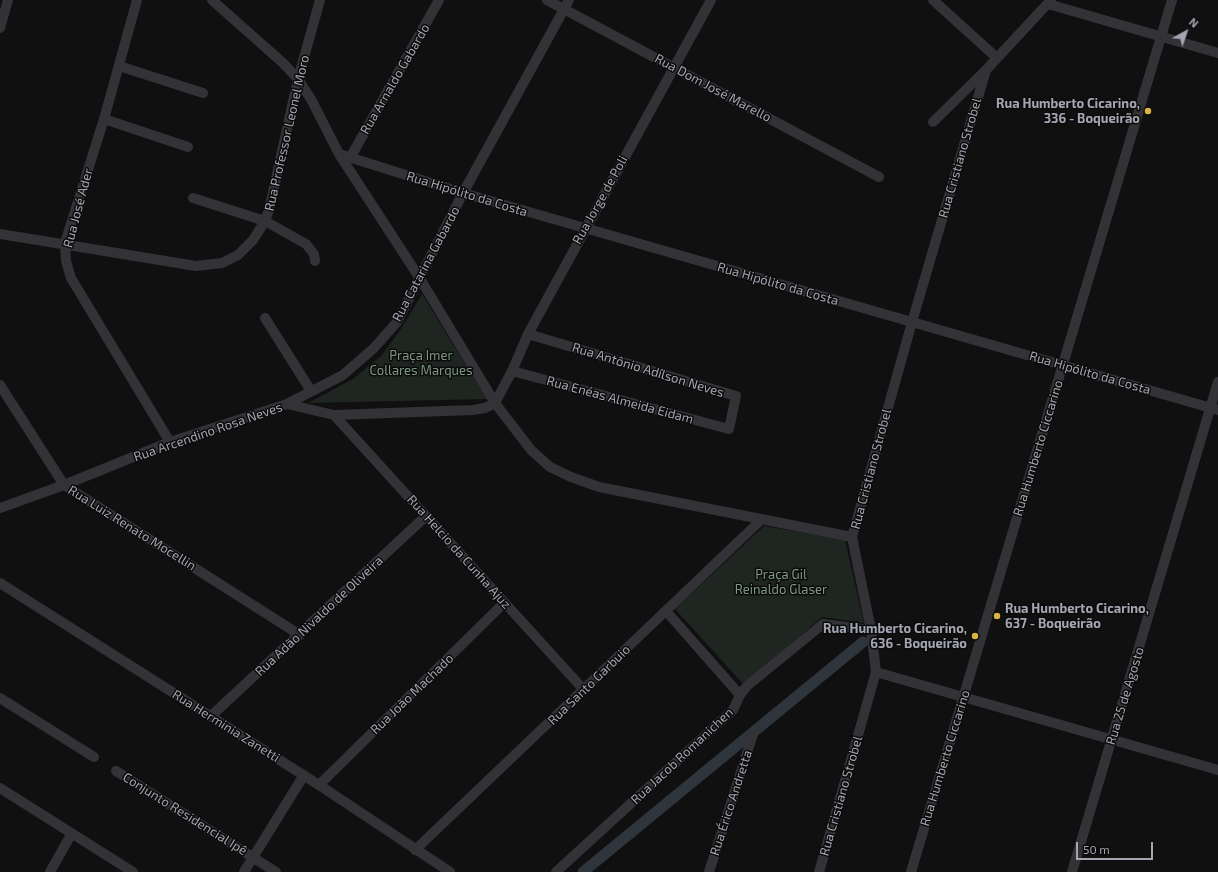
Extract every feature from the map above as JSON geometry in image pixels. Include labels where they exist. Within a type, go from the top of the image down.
[{"type":"street","points":[[0,28],[8,0]]},
{"type":"street","name":"Rua José Ader","points":[[137,0],[104,119],[65,243],[66,261],[71,278],[170,442]]},
{"type":"street","points":[[212,0],[283,63],[298,79],[312,101],[340,154],[419,277],[495,403],[532,450],[550,467],[598,487],[852,537]]},
{"type":"street","name":"Rua Professor Leonel Moro","points":[[0,234],[65,243],[196,266],[222,263],[238,255],[253,240],[265,221],[269,210],[298,79],[320,0]]},
{"type":"street","name":"Rua Arnaldo Gabardo","points":[[350,158],[439,0]]},
{"type":"street","name":"Rua Dom José Marello","points":[[547,0],[879,177]]},
{"type":"street","name":"Rua Catarina Gabardo","points":[[287,404],[343,375],[374,348],[397,322],[463,193],[569,0]]},
{"type":"street","name":"Rua Jorge de Poli","points":[[495,403],[512,371],[528,334],[584,228],[711,0]]},
{"type":"street","points":[[933,0],[997,58]]},
{"type":"street","name":"Rua Humberto Ciccarino","points":[[911,872],[1172,0]]},
{"type":"street","points":[[932,122],[986,70],[1049,2],[1218,53]]},
{"type":"street","points":[[119,66],[203,93]]},
{"type":"street","name":"Rua Cristiano Strobel","points":[[819,872],[876,672],[871,630],[852,537],[912,322],[986,70]]},
{"type":"street","points":[[104,119],[188,147]]},
{"type":"street","name":"Rua Hipólito da Costa","points":[[340,154],[463,193],[1214,409]]},
{"type":"street","points":[[193,198],[265,221],[306,244],[314,254],[315,261]]},
{"type":"street","points":[[265,318],[311,391]]},
{"type":"street","name":"Rua Antônio Adílson Neves","points":[[528,334],[736,396],[729,429]]},
{"type":"street","name":"Rua Enéas Almeida Eidam","points":[[512,371],[729,429]]},
{"type":"street","name":"Rua 25 de Agosto","points":[[1072,872],[1214,409],[1218,382]]},
{"type":"street","name":"Rua Luiz Renato Mocellin","points":[[0,385],[64,484],[300,635]]},
{"type":"street","name":"Rua Arcendino Rosa Neves","points":[[0,508],[170,442],[287,404],[334,415],[473,410],[485,408],[495,403]]},
{"type":"street","name":"Rua Helcio da Cunha Ajuz","points":[[334,415],[584,690]]},
{"type":"street","name":"Rua Adão Nivaldo de Oliveira","points":[[211,716],[300,635],[426,516]]},
{"type":"street","name":"Rua Santo Garbuio","points":[[415,850],[762,519]]},
{"type":"street","name":"Rua Herminia Zanetti","points":[[1,587],[304,775],[450,872]]},
{"type":"street","name":"Rua João Machado","points":[[319,785],[504,602]]},
{"type":"street","points":[[666,611],[740,695]]},
{"type":"street","name":"Rua Jacob Romanichen","points":[[556,872],[733,710],[740,695],[747,686],[823,624],[871,630]]},
{"type":"street","points":[[876,672],[1218,770]]},
{"type":"street","points":[[0,698],[94,757]]},
{"type":"street","name":"Rua Érico Andretta","points":[[709,872],[753,734]]},
{"type":"street","name":"Conjunto Residencial Ipê","points":[[116,771],[253,856],[276,872]]},
{"type":"street","points":[[244,872],[304,775]]},
{"type":"street","points":[[0,788],[133,872]]},
{"type":"street","points":[[50,872],[72,833]]},
{"type":"green space","name":"Praça Imer Collares Marques","points":[[422,294],[487,399],[308,403],[353,379],[381,356],[399,332]]},
{"type":"green space","name":"Praça Gil Reinaldo Glaser","points":[[764,526],[845,540],[864,623],[822,617],[744,685],[675,609]]},
{"type":"waterway","points":[[583,872],[863,642]]},
{"type":"place","name":"Rua Humberto Cicarino, 336 - Boqueirão","points":[[1148,111]]},
{"type":"place","name":"Rua Humberto Cicarino, 637 - Boqueirão","points":[[997,616]]},
{"type":"place","name":"Rua Humberto Cicarino, 636 - Boqueirão","points":[[975,636]]}]
